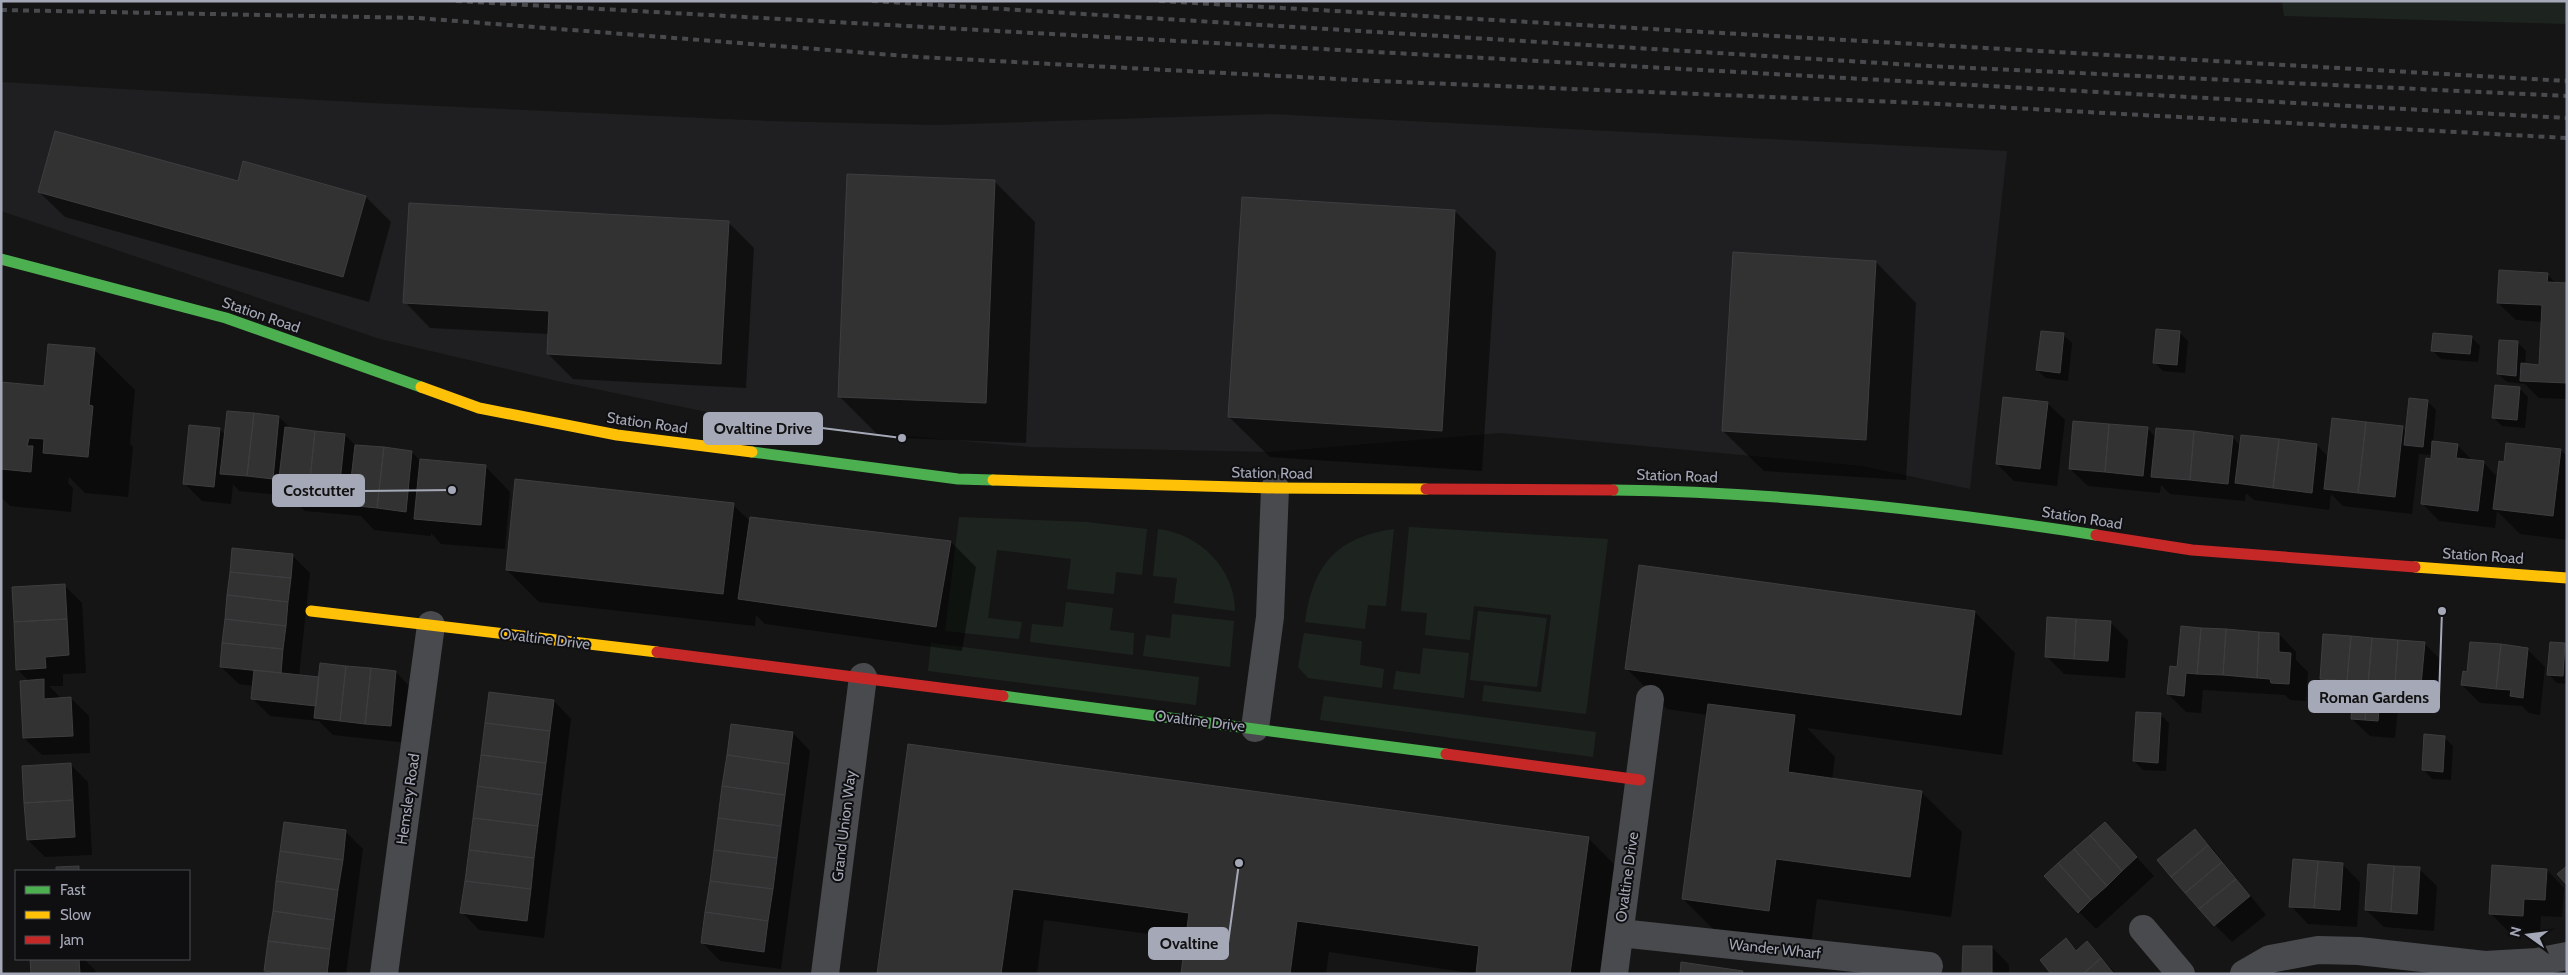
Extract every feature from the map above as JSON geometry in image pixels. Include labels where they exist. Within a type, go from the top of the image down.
[{"type":"street","name":"Station Road","points":[[1,259],[226,318],[479,408],[617,436],[958,479],[1275,488],[1710,491],[1832,500],[1944,513],[2192,550],[2567,578]]},
{"type":"street","name":"Ovaltine Drive","points":[[1256,728],[1270,617],[1275,488]]},
{"type":"street","name":"Ovaltine Drive","points":[[312,611],[864,678],[1256,728],[1640,780]]},
{"type":"street","name":"Hemsley Road","points":[[384,974],[431,624]]},
{"type":"street","name":"Grand Union Way","points":[[825,974],[864,678]]},
{"type":"street","name":"Ovaltine Drive","points":[[1614,974],[1650,699]]},
{"type":"street","points":[[2143,929],[2181,974]]},
{"type":"street","name":"Wander Wharf","points":[[1620,933],[1930,966]]},
{"type":"street","points":[[2244,974],[2270,959],[2318,950],[2359,950],[2485,970],[2567,956]]},
{"type":"shaded area","points":[[2282,1],[2567,1],[2567,24],[2284,16]]},
{"type":"shaded area","points":[[1,82],[372,103],[767,121],[936,125],[1271,114],[2007,151],[1970,489],[1862,466],[1501,433],[1271,452],[1030,447],[755,422],[557,381],[380,339],[1,211]]},
{"type":"shaded area","points":[[959,517],[1087,522],[1147,529],[1142,575],[1116,572],[1114,594],[1067,589],[1071,559],[997,550],[988,618],[1022,622],[1019,639],[945,631]]},
{"type":"shaded area","points":[[1409,527],[1608,539],[1586,714],[1482,701],[1484,685],[1541,692],[1551,615],[1474,606],[1470,640],[1425,635],[1427,613],[1401,611]]},
{"type":"shaded area","points":[[1158,529],[1188,538],[1212,556],[1222,568],[1229,581],[1235,611],[1174,603],[1177,578],[1153,576]]},
{"type":"shaded area","points":[[1394,529],[1386,606],[1368,605],[1365,629],[1305,622],[1314,585],[1321,570],[1331,557],[1342,547],[1357,539]]},
{"type":"shaded area","points":[[1066,602],[1113,608],[1110,630],[1134,633],[1133,655],[1030,642],[1032,624],[1063,627]]},
{"type":"shaded area","points":[[1478,611],[1547,618],[1537,687],[1470,680]]},
{"type":"shaded area","points":[[1172,614],[1234,621],[1230,667],[1143,656],[1146,635],[1170,638]]},
{"type":"shaded area","points":[[1304,633],[1362,641],[1360,665],[1384,669],[1382,688],[1308,678],[1298,667]]},
{"type":"shaded area","points":[[931,643],[1199,677],[1196,705],[928,671]]},
{"type":"shaded area","points":[[1423,648],[1469,653],[1464,698],[1393,689],[1396,671],[1420,674]]},
{"type":"shaded area","points":[[1324,696],[1596,732],[1593,757],[1320,720]]},
{"type":"building","points":[[55,131],[238,181],[243,161],[366,196],[343,277],[38,192]]},
{"type":"building","points":[[847,174],[995,180],[986,403],[838,397]]},
{"type":"building","points":[[1242,197],[1455,210],[1442,431],[1228,417]]},
{"type":"building","points":[[409,203],[729,221],[721,364],[547,354],[549,311],[403,303]]},
{"type":"building","points":[[1733,252],[1876,261],[1866,440],[1722,431]]},
{"type":"building","points":[[2499,270],[2548,273],[2547,282],[2567,283],[2567,383],[2520,381],[2521,363],[2539,365],[2542,305],[2497,303]]},
{"type":"building","points":[[2156,329],[2180,331],[2177,365],[2153,363]]},
{"type":"building","points":[[2041,331],[2064,333],[2060,373],[2036,370]]},
{"type":"building","points":[[2433,333],[2472,336],[2470,354],[2431,351]]},
{"type":"building","points":[[2499,340],[2518,341],[2516,376],[2497,374]]},
{"type":"building","points":[[48,344],[95,348],[89,405],[93,406],[88,457],[43,453],[44,439],[29,438],[27,446],[33,446],[31,472],[1,469],[1,382],[44,386]]},
{"type":"building","points":[[2495,385],[2520,387],[2517,420],[2492,418]]},
{"type":"building","points":[[2003,397],[2048,402],[2040,469],[1996,464]]},
{"type":"building","points":[[2409,398],[2428,400],[2423,447],[2404,445]]},
{"type":"building","points":[[227,411],[254,413],[247,476],[220,474]]},
{"type":"building","points":[[254,413],[279,416],[273,479],[247,476]]},
{"type":"building","points":[[2332,418],[2366,422],[2358,493],[2324,489]]},
{"type":"building","points":[[2073,421],[2109,424],[2105,472],[2069,469]]},
{"type":"building","points":[[2366,422],[2403,426],[2395,497],[2358,493]]},
{"type":"building","points":[[2109,424],[2148,427],[2143,476],[2105,472]]},
{"type":"building","points":[[189,425],[220,428],[214,487],[183,484]]},
{"type":"building","points":[[285,427],[315,431],[309,489],[278,486]]},
{"type":"building","points":[[2156,428],[2194,431],[2190,480],[2151,477]]},
{"type":"building","points":[[315,431],[345,434],[339,492],[309,489]]},
{"type":"building","points":[[2194,431],[2233,436],[2228,484],[2190,480]]},
{"type":"building","points":[[2241,435],[2279,439],[2273,488],[2235,483]]},
{"type":"building","points":[[2279,439],[2317,444],[2312,493],[2273,488]]},
{"type":"building","points":[[2432,441],[2458,444],[2456,458],[2484,461],[2478,511],[2421,504],[2426,458],[2431,459]]},
{"type":"building","points":[[2506,443],[2561,449],[2553,516],[2493,509],[2499,461],[2504,462]]},
{"type":"building","points":[[355,445],[384,447],[377,508],[348,505]]},
{"type":"building","points":[[384,447],[412,451],[406,512],[377,508]]},
{"type":"building","points":[[420,459],[486,465],[481,525],[414,519]]},
{"type":"building","points":[[515,479],[734,503],[723,594],[506,570]]},
{"type":"building","points":[[750,517],[951,541],[936,627],[738,599]]},
{"type":"building","points":[[232,548],[293,554],[291,578],[230,572]]},
{"type":"building","points":[[1639,565],[1975,611],[1961,715],[1625,669]]},
{"type":"building","points":[[230,572],[291,578],[288,602],[227,595]]},
{"type":"building","points":[[65,584],[67,619],[14,622],[12,587]]},
{"type":"building","points":[[227,595],[288,602],[286,626],[225,619]]},
{"type":"building","points":[[2047,617],[2076,619],[2074,659],[2045,657]]},
{"type":"building","points":[[67,619],[69,655],[45,657],[46,668],[16,670],[14,622]]},
{"type":"building","points":[[225,619],[286,626],[283,649],[222,643]]},
{"type":"building","points":[[2076,619],[2111,621],[2108,661],[2074,659]]},
{"type":"building","points":[[2181,626],[2201,628],[2197,674],[2186,673],[2184,696],[2167,694],[2170,666],[2177,667]]},
{"type":"building","points":[[2201,628],[2226,629],[2223,675],[2197,674]]},
{"type":"building","points":[[2226,629],[2259,632],[2257,678],[2223,675]]},
{"type":"building","points":[[2259,632],[2279,633],[2279,652],[2291,653],[2289,684],[2271,683],[2270,679],[2257,678]]},
{"type":"building","points":[[2323,634],[2351,636],[2347,681],[2320,679]]},
{"type":"building","points":[[2351,636],[2372,638],[2365,720],[2351,719],[2354,681],[2347,681]]},
{"type":"building","points":[[2372,638],[2398,640],[2395,683],[2381,682],[2378,721],[2365,720]]},
{"type":"building","points":[[2398,640],[2425,642],[2421,685],[2395,683]]},
{"type":"building","points":[[2470,642],[2501,644],[2496,689],[2461,685],[2463,671],[2467,672]]},
{"type":"building","points":[[2550,642],[2565,643],[2563,676],[2547,675]]},
{"type":"building","points":[[222,643],[283,649],[281,673],[220,667]]},
{"type":"building","points":[[2501,644],[2528,648],[2523,698],[2510,696],[2511,690],[2496,689]]},
{"type":"building","points":[[320,663],[346,666],[340,721],[314,718]]},
{"type":"building","points":[[346,666],[371,668],[365,724],[340,721]]},
{"type":"building","points":[[371,668],[396,671],[391,726],[365,724]]},
{"type":"building","points":[[254,670],[319,677],[316,706],[251,699]]},
{"type":"building","points":[[44,679],[44,699],[71,697],[73,736],[23,738],[20,681]]},
{"type":"building","points":[[489,692],[554,700],[550,731],[485,723]]},
{"type":"building","points":[[1708,704],[1795,715],[1788,772],[1922,791],[1910,877],[1776,859],[1769,911],[1682,899]]},
{"type":"building","points":[[2136,712],[2161,713],[2158,763],[2133,761]]},
{"type":"building","points":[[485,723],[550,731],[546,763],[481,755]]},
{"type":"building","points":[[731,724],[793,732],[789,764],[727,755]]},
{"type":"building","points":[[2424,734],[2445,736],[2443,772],[2422,770]]},
{"type":"building","points":[[908,744],[1589,837],[1570,974],[1476,974],[1479,946],[1297,921],[1290,974],[1181,974],[1189,913],[1013,889],[1001,974],[877,974]]},
{"type":"building","points":[[481,755],[546,763],[542,795],[477,786]]},
{"type":"building","points":[[727,755],[789,764],[785,795],[722,786]]},
{"type":"building","points":[[71,763],[73,800],[24,803],[22,766]]},
{"type":"building","points":[[477,786],[542,795],[538,826],[473,818]]},
{"type":"building","points":[[722,786],[785,795],[781,826],[718,818]]},
{"type":"building","points":[[73,800],[75,837],[27,840],[24,803]]},
{"type":"building","points":[[473,818],[538,826],[534,858],[469,850]]},
{"type":"building","points":[[718,818],[781,826],[777,858],[714,850]]},
{"type":"building","points":[[284,822],[346,830],[343,860],[280,851]]},
{"type":"building","points":[[2105,822],[2137,857],[2122,871],[2090,835]]},
{"type":"building","points":[[2195,829],[2208,845],[2171,877],[2157,860]]},
{"type":"building","points":[[2090,835],[2122,871],[2107,886],[2074,849]]},
{"type":"building","points":[[2208,845],[2222,862],[2185,893],[2171,877]]},
{"type":"building","points":[[2074,849],[2107,886],[2091,900],[2058,863]]},
{"type":"building","points":[[469,850],[534,858],[531,889],[465,881]]},
{"type":"building","points":[[714,850],[777,858],[773,889],[710,881]]},
{"type":"building","points":[[280,851],[343,860],[338,890],[276,881]]},
{"type":"building","points":[[2293,859],[2318,861],[2314,908],[2289,907]]},
{"type":"building","points":[[2318,861],[2343,863],[2340,910],[2314,908]]},
{"type":"building","points":[[2222,862],[2236,879],[2199,909],[2185,893]]},
{"type":"building","points":[[2058,863],[2091,900],[2078,913],[2044,876]]},
{"type":"building","points":[[2368,864],[2394,866],[2391,912],[2365,910]]},
{"type":"building","points":[[2492,865],[2547,869],[2545,900],[2524,899],[2523,916],[2489,914]]},
{"type":"building","points":[[79,866],[79,870],[56,870],[56,867]]},
{"type":"building","points":[[2394,866],[2420,867],[2417,914],[2391,912]]},
{"type":"building","points":[[2567,866],[2567,885],[2557,874]]},
{"type":"building","points":[[2236,879],[2250,896],[2214,926],[2199,909]]},
{"type":"building","points":[[276,881],[338,890],[334,920],[273,911]]},
{"type":"building","points":[[465,881],[531,889],[527,921],[460,913]]},
{"type":"building","points":[[710,881],[773,889],[768,921],[705,912]]},
{"type":"building","points":[[273,911],[334,920],[330,949],[268,941]]},
{"type":"building","points":[[705,912],[768,921],[764,952],[701,943]]},
{"type":"building","points":[[2066,938],[2076,951],[2087,941],[2101,958],[2083,974],[2051,974],[2040,960]]},
{"type":"building","points":[[268,941],[330,949],[327,974],[285,974],[264,971]]},
{"type":"building","points":[[1963,946],[1992,946],[1992,974],[1962,974]]},
{"type":"building","points":[[2101,958],[2114,974],[2083,974]]},
{"type":"building","points":[[30,960],[79,960],[80,974],[31,974]]},
{"type":"building","points":[[1681,962],[1743,971],[1742,974],[1680,974]]},
{"type":"railway","points":[[456,1],[2567,118]]},
{"type":"railway","points":[[872,1],[1929,66],[2567,96]]},
{"type":"railway","points":[[1159,1],[2567,81]]},
{"type":"railway","points":[[1,10],[418,18],[919,57],[1376,81],[1920,103],[2567,138]]},
{"type":"traffic: fast","points":[[1,259],[226,318],[421,387]]},
{"type":"traffic: fast","points":[[752,452],[958,479],[993,480]]},
{"type":"traffic: fast","points":[[1613,490],[1735,494],[1855,504],[1915,510],[2096,535]]},
{"type":"traffic: fast","points":[[1003,696],[1446,754]]},
{"type":"traffic: slow","points":[[421,387],[479,408],[617,435],[752,452]]},
{"type":"traffic: slow","points":[[993,480],[1275,488],[1426,489]]},
{"type":"traffic: slow","points":[[2415,567],[2567,578]]},
{"type":"traffic: slow","points":[[311,611],[657,652]]},
{"type":"traffic: jam","points":[[1426,489],[1613,490]]},
{"type":"traffic: jam","points":[[2096,535],[2192,550],[2415,567]]},
{"type":"traffic: jam","points":[[657,652],[1003,696]]},
{"type":"traffic: jam","points":[[1446,754],[1640,780]]},
{"type":"place","name":"Ovaltine Drive","points":[[902,438]]},
{"type":"place","name":"Costcutter","points":[[452,490]]},
{"type":"place","name":"Roman Gardens","points":[[2442,611]]},
{"type":"place","name":"Ovaltine","points":[[1239,863]]}]
